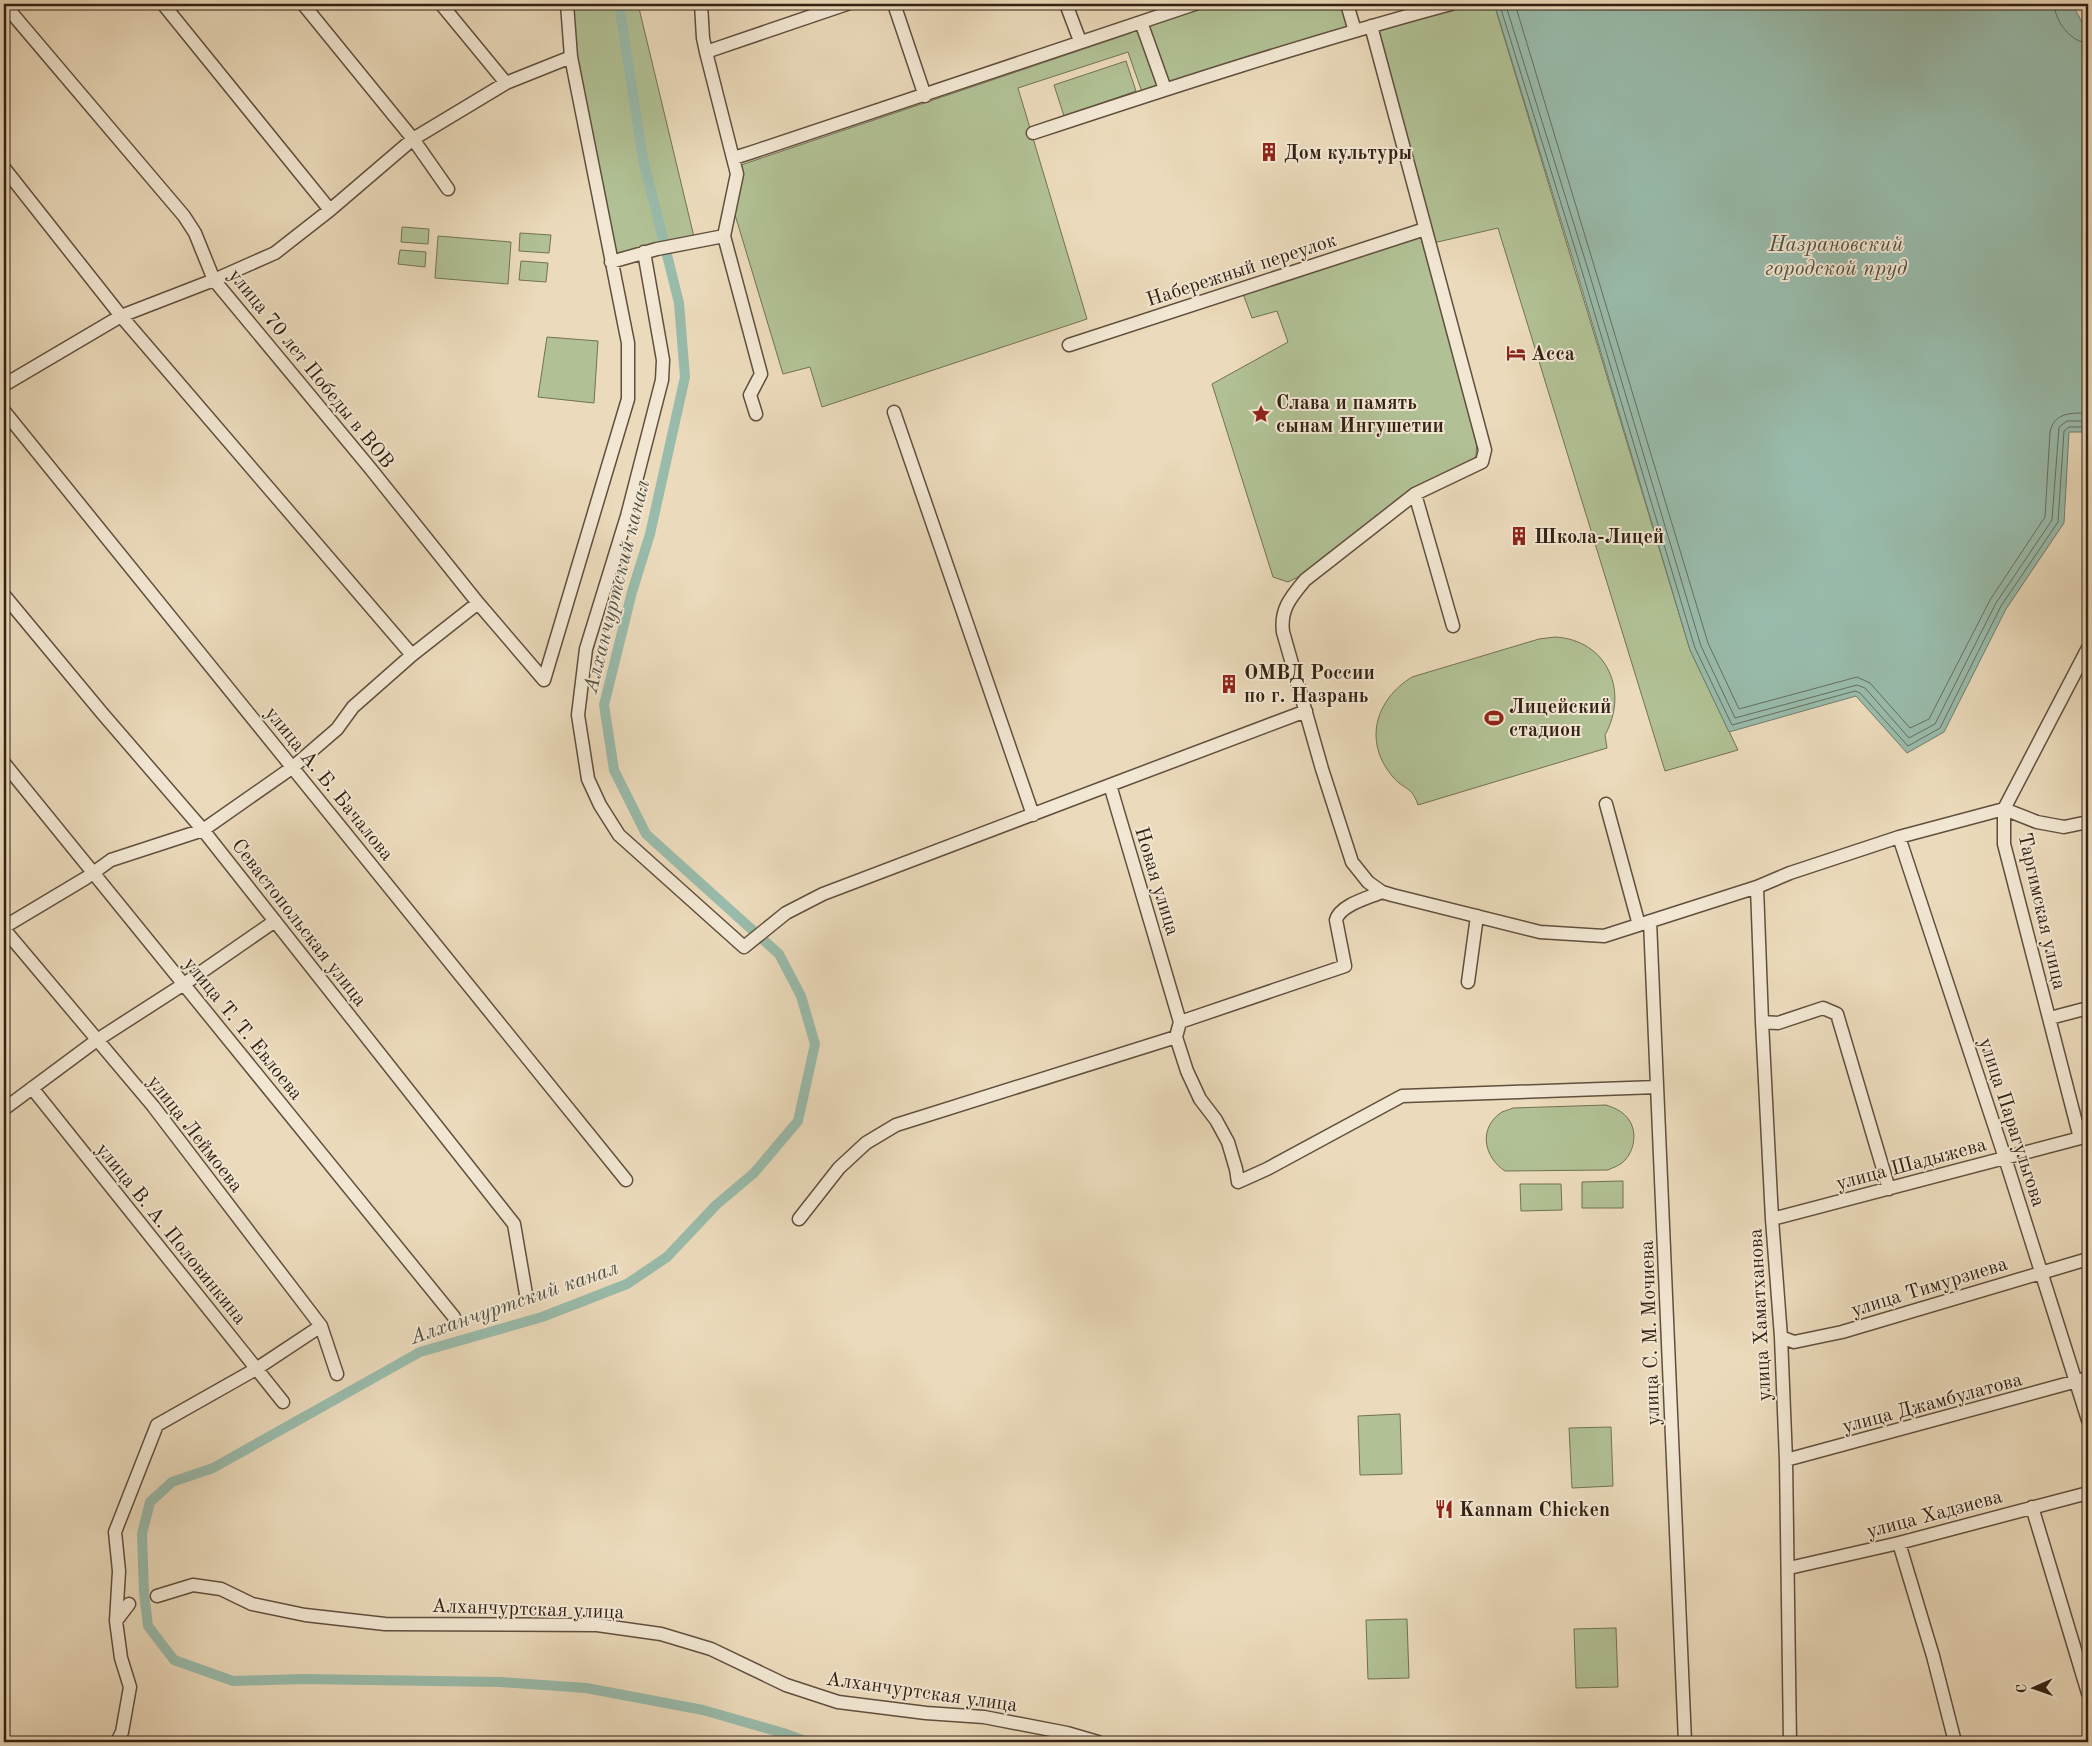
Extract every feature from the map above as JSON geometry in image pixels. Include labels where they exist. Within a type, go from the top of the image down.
[{"type":"street","name":"улица 70 лет Победы в ВОВ","points":[[4,4],[184,216],[195,233],[214,280],[370,468],[478,603],[544,680],[628,399],[628,343],[611,262]]},
{"type":"street","points":[[163,4],[330,210]]},
{"type":"street","points":[[303,4],[413,139],[448,189]]},
{"type":"street","points":[[442,4],[506,83]]},
{"type":"street","points":[[567,4],[571,57],[611,262],[657,249],[724,236]]},
{"type":"street","points":[[701,4],[703,38],[737,174],[724,236],[761,374],[750,395],[756,414]]},
{"type":"street","points":[[706,52],[847,4]]},
{"type":"street","points":[[894,4],[925,96]]},
{"type":"street","points":[[1066,4],[1080,41]]},
{"type":"street","points":[[734,158],[925,96],[1080,41],[1195,4]]},
{"type":"street","points":[[1347,4],[1355,31]]},
{"type":"street","points":[[1033,133],[1318,41],[1451,4]]},
{"type":"street","points":[[1141,22],[1165,89]]},
{"type":"street","points":[[1371,26],[1485,450],[1482,462],[1414,494],[1305,580],[1290,598],[1282,620],[1283,632],[1337,816],[1352,862],[1361,875],[1382,892],[1540,932],[1604,936],[1899,837],[2004,809],[2037,822],[2064,827],[2088,822]]},
{"type":"street","points":[[4,385],[121,316],[214,280],[275,252],[330,210],[413,139],[506,83],[571,57]]},
{"type":"street","points":[[4,168],[121,316],[412,655]]},
{"type":"street","name":"Набережный переулок","points":[[1069,345],[1425,228]]},
{"type":"street","points":[[644,252],[663,360],[662,380],[627,516],[586,649],[578,714],[588,780],[600,806],[619,835],[744,947],[786,913],[823,894],[1306,711]]},
{"type":"street","name":"улица А. Б. Бачалова","points":[[4,411],[626,1180]]},
{"type":"street","points":[[894,412],[1033,815]]},
{"type":"street","points":[[1414,494],[1453,626]]},
{"type":"street","name":"Севастопольская улица","points":[[4,595],[203,830],[514,1224],[526,1294]]},
{"type":"street","points":[[4,928],[92,874],[111,860],[203,830],[293,766],[337,729],[354,707],[412,655],[478,603]]},
{"type":"street","points":[[2004,809],[2088,648]]},
{"type":"street","name":"улица Т. Т. Евлоева","points":[[4,763],[92,874],[184,984],[454,1317]]},
{"type":"street","name":"Новая улица","points":[[1110,785],[1180,1022]]},
{"type":"street","name":"улица С. М. Мочиева","points":[[1606,804],[1644,923],[1657,1087],[1685,1742]]},
{"type":"street","name":"Таргимская улица","points":[[2004,809],[2004,844],[2084,1137]]},
{"type":"street","name":"улица Парагульгова","points":[[1899,837],[2042,1272],[2088,1420]]},
{"type":"street","name":"улица Хаматханова","points":[[1757,886],[1762,1022],[1772,1219],[1781,1337],[1786,1460],[1790,1742]]},
{"type":"street","points":[[1382,892],[1349,907],[1337,916],[1336,920],[1345,966],[1180,1022],[1176,1038],[1187,1071],[1200,1099],[1216,1120],[1228,1142],[1238,1182],[1267,1169],[1402,1096],[1657,1087]]},
{"type":"street","points":[[1468,982],[1477,916]]},
{"type":"street","points":[[4,1093],[8,1106],[97,1040],[184,984],[275,921]]},
{"type":"street","name":"улица Леймоева","points":[[4,928],[153,1106],[321,1326],[337,1374]]},
{"type":"street","points":[[1762,1022],[1778,1023],[1823,1008],[1837,1014],[1889,1189]]},
{"type":"street","points":[[2050,1018],[2088,1008]]},
{"type":"street","points":[[799,1219],[839,1168],[866,1143],[896,1125],[1176,1038]]},
{"type":"street","name":"улица В. А. Половинкина","points":[[32,1088],[283,1402]]},
{"type":"street","name":"улица Шадыжева","points":[[1772,1219],[2084,1137]]},
{"type":"street","name":"улица Тимурзиева","points":[[1781,1337],[1794,1342],[1842,1332],[2088,1259]]},
{"type":"street","points":[[117,1742],[122,1732],[130,1687],[121,1658],[116,1621],[119,1571],[115,1532],[157,1425],[256,1369],[321,1326]]},
{"type":"street","name":"улица Джамбулатова","points":[[1786,1460],[2088,1378]]},
{"type":"street","name":"улица Хадзиева","points":[[1789,1568],[1899,1543],[2088,1493]]},
{"type":"street","points":[[2032,1507],[2088,1694]]},
{"type":"street","points":[[1899,1543],[1933,1656],[1955,1742]]},
{"type":"street","name":"Алханчуртская улица","points":[[158,1596],[193,1586],[221,1590],[252,1604],[305,1616],[385,1624],[597,1625],[661,1634],[711,1649],[786,1685],[838,1702],[984,1717],[1067,1733],[1098,1742]]},
{"type":"street","points":[[116,1621],[129,1604]]},
{"type":"shaded area","points":[[567,4],[638,4],[695,241],[611,262]]},
{"type":"shaded area","points":[[1195,4],[1347,4],[1355,31],[1142,92],[1128,52],[1018,88],[1087,319],[822,407],[810,367],[783,374],[733,208],[741,165],[1131,33],[1129,26]]},
{"type":"shaded area","points":[[1451,4],[1496,4],[1495,7],[1690,650],[1738,750],[1665,771],[1498,228],[1429,244],[1371,26]]},
{"type":"shaded area","points":[[1126,61],[1136,91],[1064,116],[1054,85]]},
{"type":"shaded area","points":[[402,227],[429,229],[428,244],[401,242]]},
{"type":"shaded area","points":[[520,233],[551,235],[549,253],[519,251]]},
{"type":"shaded area","points":[[1420,235],[1477,439],[1476,456],[1472,462],[1416,487],[1298,577],[1288,582],[1273,577],[1212,384],[1288,342],[1277,311],[1252,318],[1242,291]]},
{"type":"shaded area","points":[[438,236],[511,242],[508,284],[435,278]]},
{"type":"shaded area","points":[[400,250],[426,252],[425,267],[398,264]]},
{"type":"shaded area","points":[[521,261],[548,263],[546,282],[519,280]]},
{"type":"shaded area","points":[[547,337],[598,341],[594,403],[538,397]]},
{"type":"shaded area","points":[[1555,637],[1573,640],[1589,648],[1600,658],[1609,671],[1614,686],[1615,702],[1612,719],[1605,735],[1607,748],[1418,805],[1413,794],[1393,777],[1384,764],[1378,750],[1377,722],[1389,697],[1399,686],[1412,677],[1539,639]]},
{"type":"shaded area","points":[[1606,1105],[1613,1107],[1627,1117],[1632,1125],[1634,1137],[1632,1148],[1626,1159],[1608,1170],[1505,1171],[1498,1166],[1489,1152],[1486,1136],[1488,1128],[1492,1121],[1504,1111],[1513,1108]]},
{"type":"shaded area","points":[[1623,1181],[1623,1208],[1582,1208],[1582,1182]]},
{"type":"shaded area","points":[[1520,1184],[1561,1184],[1562,1210],[1521,1211]]},
{"type":"shaded area","points":[[1400,1414],[1402,1474],[1360,1475],[1358,1416]]},
{"type":"shaded area","points":[[1611,1427],[1613,1486],[1572,1488],[1569,1428]]},
{"type":"shaded area","points":[[1407,1619],[1409,1678],[1368,1679],[1366,1620]]},
{"type":"shaded area","points":[[1616,1628],[1618,1687],[1576,1688],[1574,1629]]},
{"type":"water","name":"Назрановский городской пруд","points":[[1504,4],[2072,4],[2082,22],[2088,25],[2088,432],[2069,432],[2064,523],[2006,609],[1944,732],[1907,753],[1856,696],[1729,732],[1690,650],[1495,6]]},
{"type":"waterway","name":"Алханчуртский канал","points":[[619,4],[643,159],[679,303],[685,377],[650,534],[632,592],[604,705],[614,770],[646,834],[779,954],[801,996],[815,1044],[798,1121],[754,1173],[716,1205],[667,1257],[627,1284],[542,1317],[420,1352],[213,1468],[172,1482],[150,1502],[142,1534],[144,1593],[148,1626],[174,1660],[233,1681],[302,1679],[500,1682],[586,1688],[703,1710],[808,1742]]},
{"type":"place","name":"Дом культуры","points":[[1269,152]]},
{"type":"place","name":"Асса","points":[[1516,353]]},
{"type":"place","name":"Слава и память сынам Ингушетии","points":[[1261,414]]},
{"type":"place","name":"Школа-Лицей","points":[[1519,536]]},
{"type":"place","name":"ОМВД России по г. Назрань","points":[[1229,684]]},
{"type":"place","name":"Лицейский стадион","points":[[1494,718]]},
{"type":"place","name":"Kannam Chicken","points":[[1444,1509]]}]
